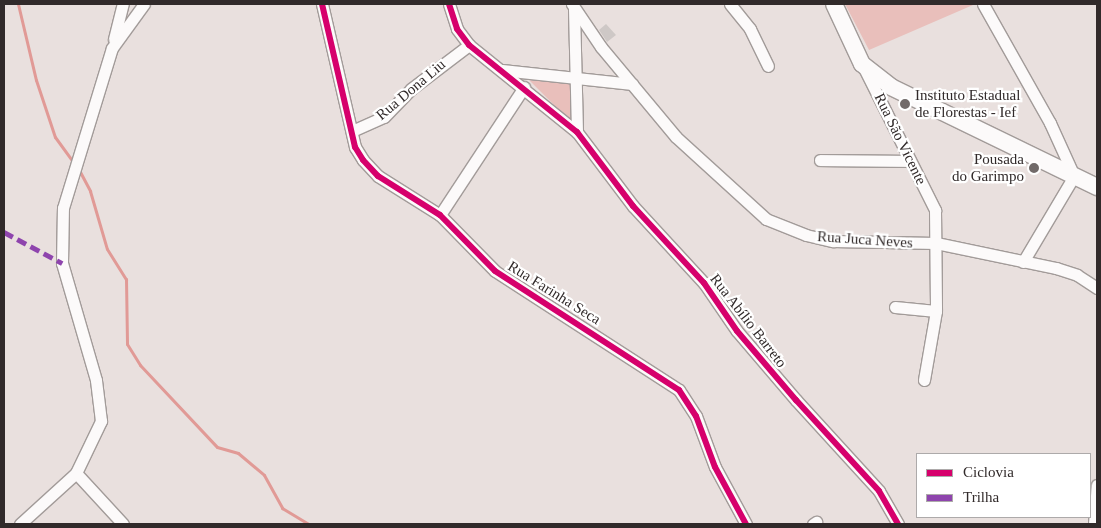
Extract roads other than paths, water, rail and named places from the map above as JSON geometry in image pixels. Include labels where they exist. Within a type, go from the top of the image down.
[{"type":"street","points":[[20,524],[76,473],[97,433],[102,408],[62,264],[63,208],[112,48],[123,4]]},
{"type":"street","points":[[112,48],[144,4]]},
{"type":"street","name":"Rua Farinha Seca","points":[[322,4],[352,131],[354,147],[378,176],[440,215],[495,271],[679,390],[696,416],[715,467],[746,524]]},
{"type":"street","name":"Rua Abílio Barreto","points":[[449,4],[457,29],[469,45],[497,70],[524,87],[577,132],[633,206],[704,283],[737,331],[796,400],[879,491],[898,524]]},
{"type":"street","points":[[730,4],[750,29],[768,66]]},
{"type":"street","points":[[834,4],[862,64],[891,87],[1097,187]]},
{"type":"street","points":[[983,4],[1050,123],[1074,176]]},
{"type":"street","points":[[573,6],[577,80],[577,132]]},
{"type":"street","name":"Rua Juca Neves","points":[[573,6],[632,84],[676,137],[766,219],[806,235],[833,241],[936,243],[1078,275],[1097,288]]},
{"type":"street","name":"Rua Dona Liu","points":[[352,131],[384,116],[411,89],[469,45]]},
{"type":"street","name":"Rua São Vicente","points":[[862,64],[919,182],[933,199],[936,243],[936,311],[924,380]]},
{"type":"street","points":[[497,70],[577,80],[632,84]]},
{"type":"street","points":[[440,215],[524,87]]},
{"type":"street","points":[[820,160],[910,162]]},
{"type":"street","points":[[1023,262],[1074,176]]},
{"type":"street","points":[[894,307],[936,311]]},
{"type":"street","points":[[76,473],[123,524]]},
{"type":"street","points":[[1094,524],[1097,486]]},
{"type":"waterway","points":[[18,4],[36,80],[55,137],[74,163]]},
{"type":"waterway","points":[[78,168],[90,191],[107,249],[126,279],[127,344],[140,365],[217,447],[238,453],[264,475],[282,508],[309,524]]},
{"type":"place","name":"Instituto Estadual de Florestas - Ief","points":[[905,104]]},
{"type":"place","name":"Pousada do Garimpo","points":[[1034,168]]}]
